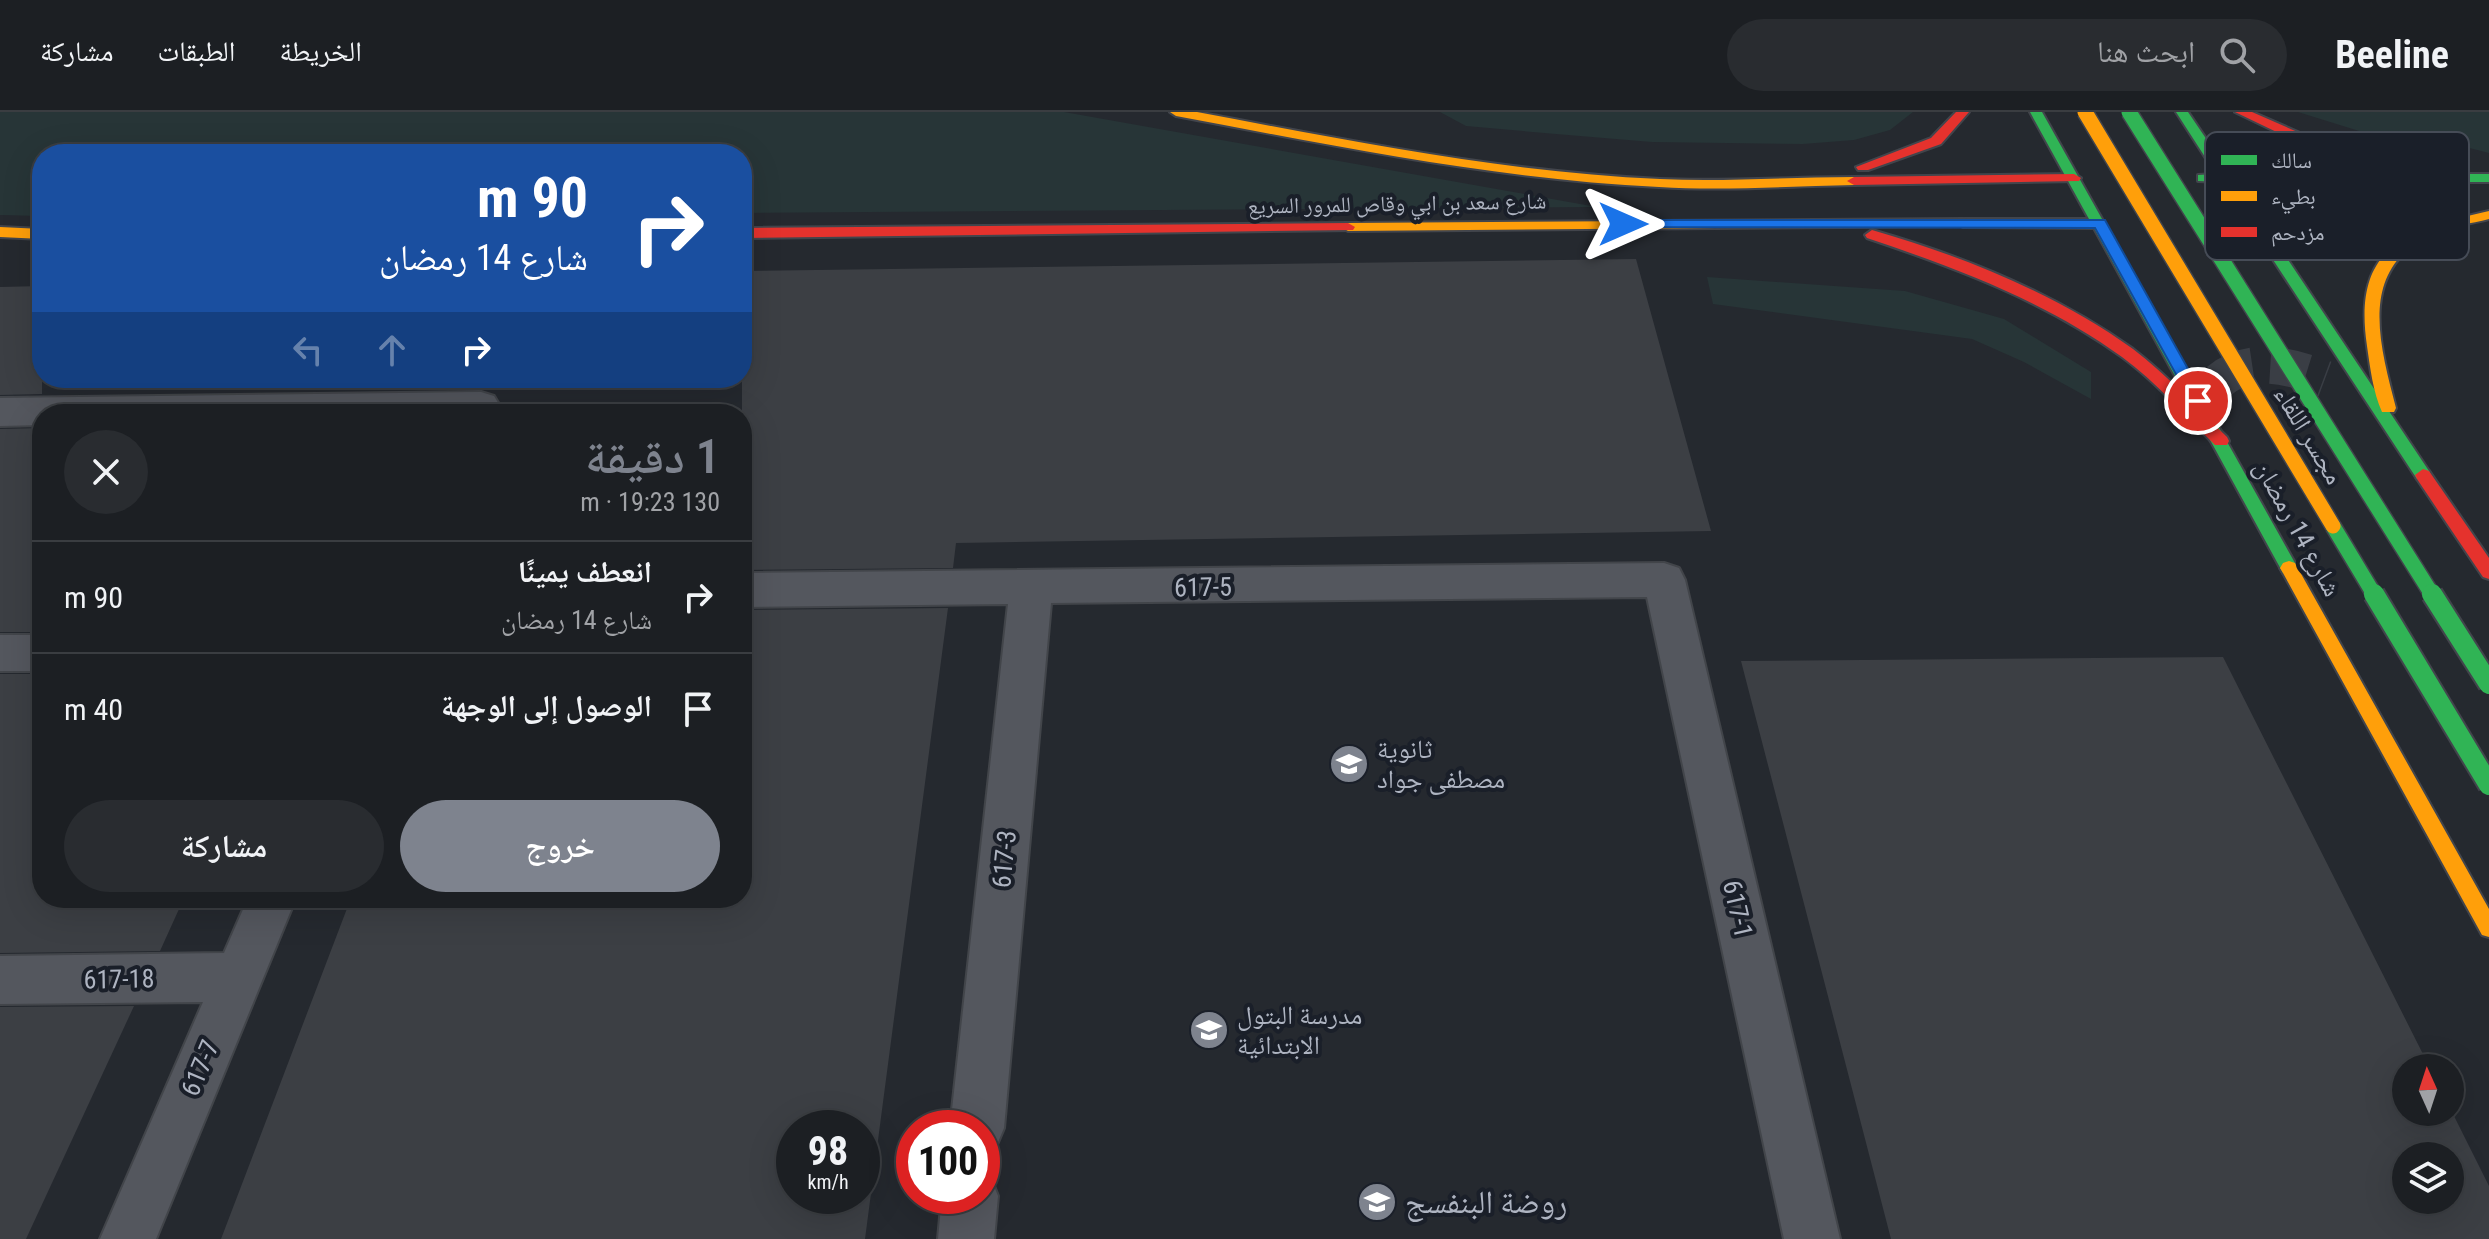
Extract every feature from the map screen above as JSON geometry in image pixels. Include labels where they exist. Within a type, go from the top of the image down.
[{"type":"main road","name":"شارع سعد بن ابي وقاص للمرور السريع","points":[[1176,112],[1546,175],[1662,183],[2100,178]]},
{"type":"main road","points":[[1816,180],[1936,141],[1963,112]]},
{"type":"main road","name":"شارع 14 رمضان","points":[[2036,112],[2074,178],[2106,224],[2211,424],[2489,928]]},
{"type":"main road","name":"مجسر اللقاء","points":[[2085,112],[2489,785]]},
{"type":"main road","name":"مجسر اللقاء","points":[[2129,112],[2205,233]]},
{"type":"main road","points":[[2182,112],[2205,148]]},
{"type":"main road","points":[[2241,112],[2286,132]]},
{"type":"main road","points":[[2196,178],[2205,178]]},
{"type":"main road","points":[[2469,216],[2489,215]]},
{"type":"main road","points":[[2469,220],[2489,215]]},
{"type":"main road","name":"شارع سعد بن ابي وقاص للمرور السريع","points":[[752,233],[1831,222],[2106,224]]},
{"type":"main road","points":[[1831,222],[1909,246],[2037,297],[2100,335],[2159,379],[2221,441]]},
{"type":"main road","points":[[0,232],[32,234]]},
{"type":"main road","name":"مجسر اللقاء","points":[[2222,260],[2489,684]]},
{"type":"main road","points":[[2279,260],[2486,564]]},
{"type":"main road","points":[[2388,260],[2374,286],[2368,308],[2392,430]]},
{"type":"main road","points":[[2343,387],[2392,430]]},
{"type":"main road","points":[[2211,388],[2208,404],[2211,424]]},
{"type":"street","points":[[297,404],[483,399]]},
{"type":"street","points":[[0,412],[32,411]]},
{"type":"street","name":"617-5","points":[[752,590],[1031,590],[1664,580]]},
{"type":"street","name":"617-1","points":[[1664,580],[1812,1239]]},
{"type":"street","name":"617-3","points":[[979,1110],[1031,590]]},
{"type":"street","points":[[0,653],[32,653]]},
{"type":"street","name":"617-7","points":[[128,1239],[268,908]]},
{"type":"street","name":"617-18","points":[[0,980],[238,977]]},
{"type":"street","points":[[966,1239],[968,1214]]},
{"type":"shaded area","points":[[0,112],[1064,112],[1597,207],[752,213],[752,144],[32,144],[32,216],[0,215]]},
{"type":"shaded area","points":[[1440,112],[1913,112],[1890,130],[1854,140],[1803,144],[1652,142],[1556,134],[1466,126]]},
{"type":"shaded area","points":[[2298,112],[2489,112],[2489,153],[2469,148],[2469,132],[2362,132]]},
{"type":"shaded area","points":[[1707,277],[1905,291],[2004,319],[2091,372],[2091,399],[2024,362],[1972,339],[1713,304]]},
{"type":"building","points":[[1636,259],[1711,531],[956,543],[953,568],[752,570],[752,404],[742,404],[742,388],[752,388],[752,271]]},
{"type":"building","points":[[32,286],[32,388],[42,388],[42,394],[0,395],[0,287]]},
{"type":"building","points":[[32,428],[32,632],[0,632],[0,429]]},
{"type":"building","points":[[948,608],[880,1125],[880,1110],[776,1110],[776,1214],[868,1214],[865,1239],[221,1239],[347,908],[752,908],[752,610]]},
{"type":"building","points":[[2223,657],[2423,1054],[2392,1054],[2392,1126],[2459,1126],[2489,1186],[2489,1239],[1891,1239],[1741,661]]},
{"type":"building","points":[[0,674],[32,674],[32,908],[179,908],[160,951],[0,953]]},
{"type":"building","points":[[134,1006],[26,1239],[0,1239],[0,1007]]},
{"type":"tunnel","points":[[2219,381],[2244,368],[2270,365],[2325,379]]},
{"type":"traffic: fast","points":[[2036,112],[2289,568]]},
{"type":"traffic: fast","points":[[2129,112],[2205,233]]},
{"type":"traffic: fast","points":[[2182,112],[2205,147]]},
{"type":"traffic: fast","points":[[2469,178],[2489,178]]},
{"type":"traffic: fast","points":[[1963,223],[2100,224]]},
{"type":"traffic: fast","points":[[2222,260],[2489,684]]},
{"type":"traffic: fast","points":[[2280,260],[2423,475]]},
{"type":"traffic: fast","points":[[2333,526],[2489,785]]},
{"type":"traffic: slow","points":[[1176,112],[1416,155],[1597,179],[1682,184],[1854,181]]},
{"type":"traffic: slow","points":[[2085,112],[2333,526]]},
{"type":"traffic: slow","points":[[2469,219],[2489,215]]},
{"type":"traffic: slow","points":[[1348,227],[1963,223]]},
{"type":"traffic: slow","points":[[0,232],[32,234]]},
{"type":"traffic: slow","points":[[2388,260],[2376,283],[2372,331],[2388,408]]},
{"type":"traffic: slow","points":[[2289,568],[2489,928]]},
{"type":"traffic: jam","points":[[1863,167],[1936,141],[1963,112]]},
{"type":"traffic: jam","points":[[2241,112],[2286,132]]},
{"type":"traffic: jam","points":[[1854,181],[2074,178]]},
{"type":"traffic: jam","points":[[752,233],[1348,227]]},
{"type":"traffic: jam","points":[[1872,235],[1972,270],[2036,299],[2098,333],[2164,384],[2221,441]]},
{"type":"traffic: jam","points":[[2423,475],[2489,572]]},
{"type":"place","name":"ثانوية مصطفى جواد","points":[[1349,764]]},
{"type":"place","name":"مدرسة البتول الابتدائية","points":[[1209,1030]]},
{"type":"place","name":"روضة البنفسج","points":[[1377,1202]]},
{"type":"route","points":[[1623,224],[2100,224],[2198,401]]}]
